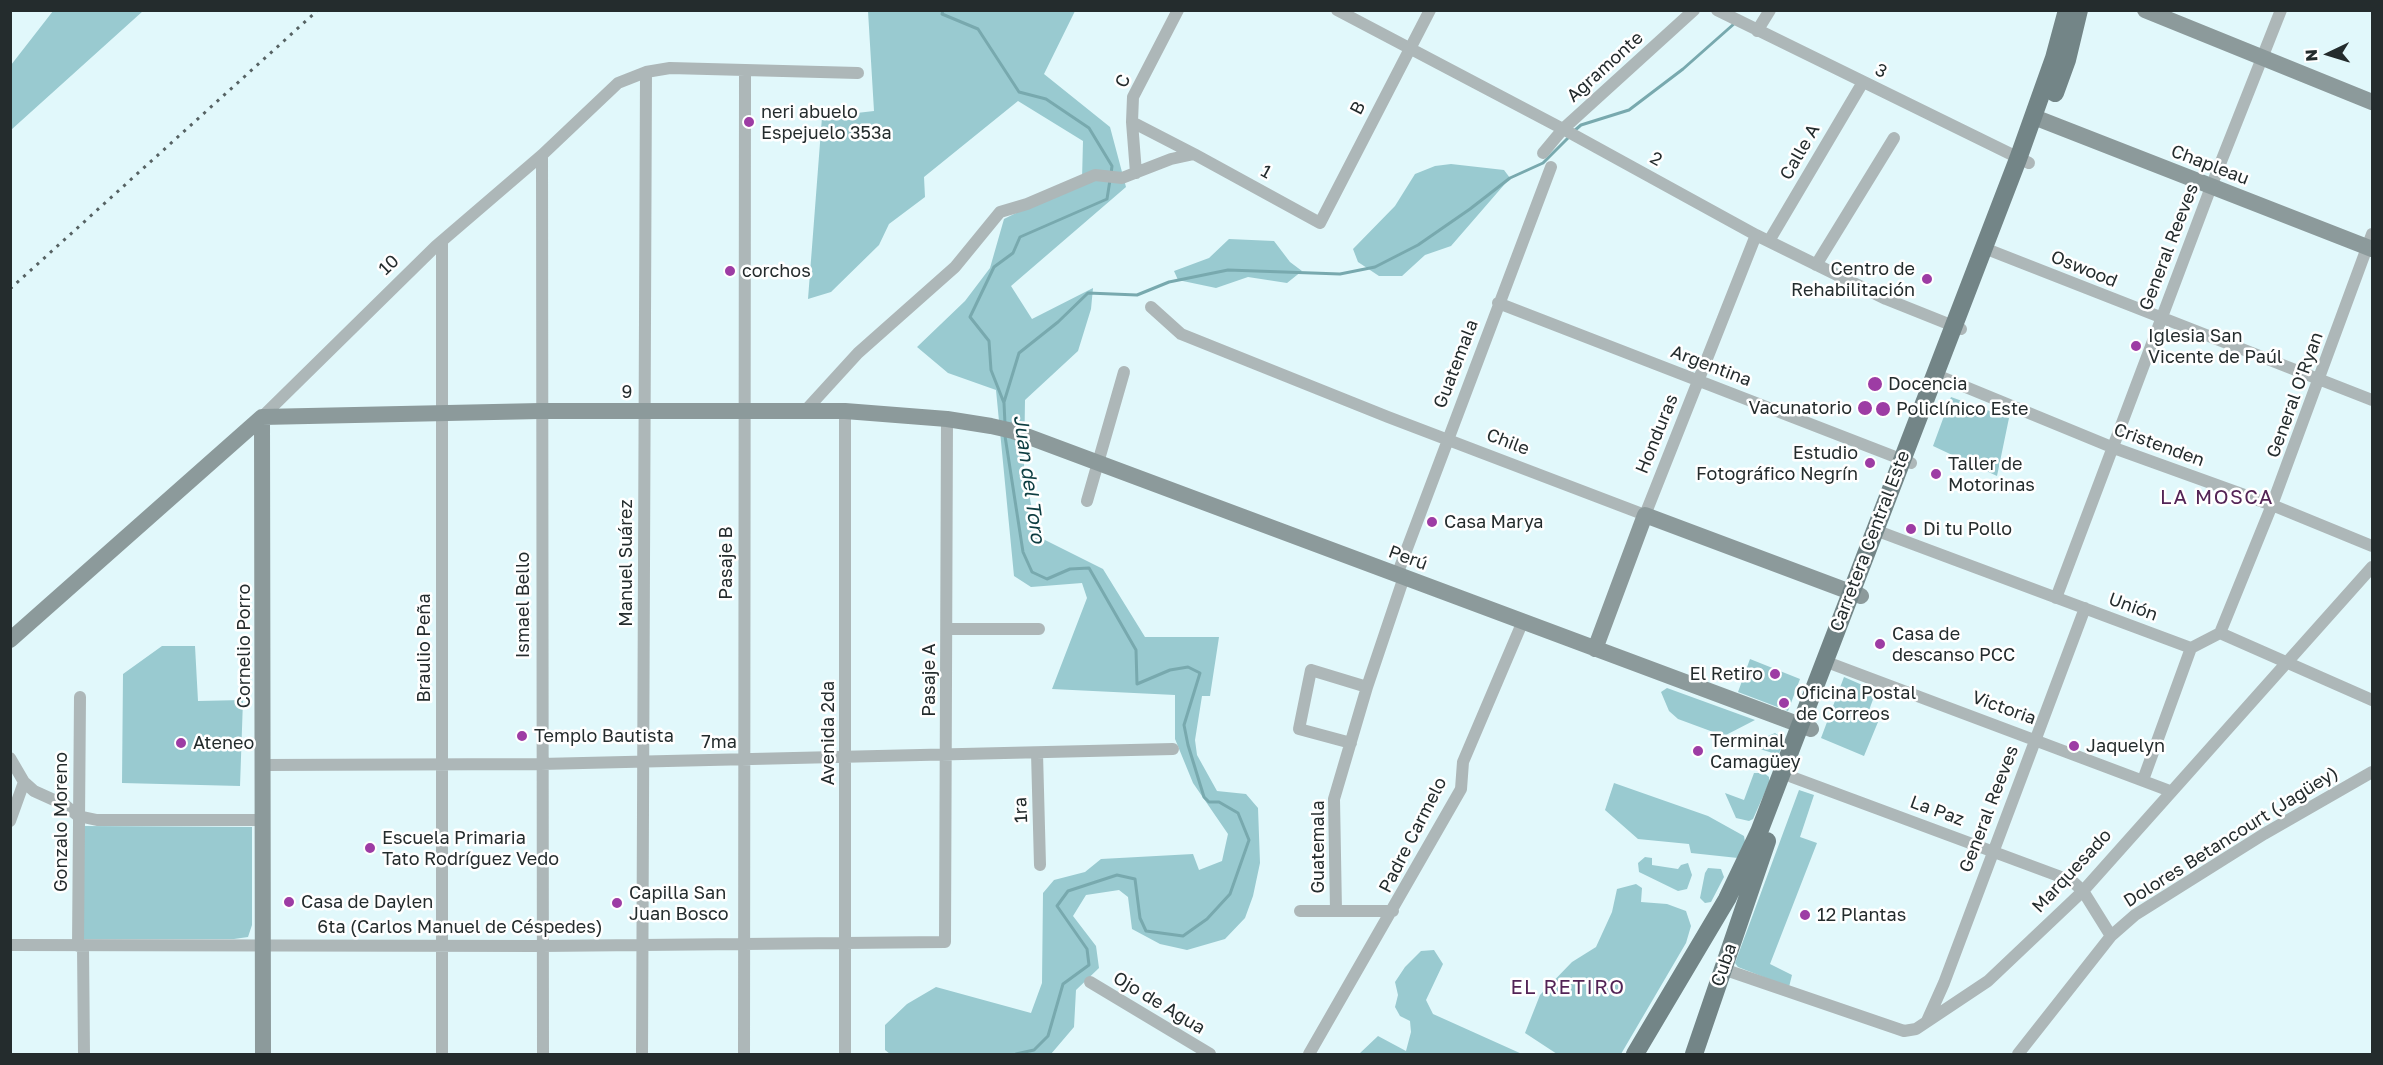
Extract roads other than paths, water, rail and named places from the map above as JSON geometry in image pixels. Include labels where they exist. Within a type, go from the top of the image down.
[{"type":"main road","name":"Carretera Central Este","points":[[1635,1054],[1727,899],[1760,832],[1800,725],[1830,663],[1957,327],[2024,161],[2039,119],[2067,10]]},
{"type":"main road","name":"Carretera Central Este","points":[[2039,119],[2067,60],[2079,10]]},
{"type":"main road","name":"Carretera Central Este","points":[[1755,876],[1792,777],[1800,725]]},
{"type":"main road","name":"Cuba","points":[[1694,1054],[1755,876]]},
{"type":"main road","points":[[1727,899],[1745,906]]},
{"type":"main road","points":[[1716,917],[1738,925]]},
{"type":"street","name":"C","points":[[1136,173],[1132,122],[1134,97],[1178,10]]},
{"type":"street","name":"2","points":[[1337,10],[1563,129],[1756,235],[1886,299],[1957,327]]},
{"type":"street","name":"B","points":[[1320,222],[1409,48],[1431,10]]},
{"type":"street","name":"Agramonte","points":[[1543,153],[1563,129],[1694,10]]},
{"type":"street","name":"3","points":[[1717,10],[1757,32],[2024,161]]},
{"type":"street","points":[[1757,32],[1770,10]]},
{"type":"street","points":[[2145,10],[2169,15],[2263,58],[2373,102]]},
{"type":"street","name":"General Reeves","points":[[2056,598],[2211,187],[2281,10]]},
{"type":"street","name":"10","points":[[10,640],[262,417],[442,242],[542,155],[618,83],[646,72],[670,68],[745,72],[858,73]]},
{"type":"street","name":"Manuel Suárez","points":[[642,1054],[646,72]]},
{"type":"street","name":"Pasaje B","points":[[744,1054],[745,72]]},
{"type":"street","name":"Calle A","points":[[1769,241],[1863,82]]},
{"type":"street","name":"Chapleau","points":[[2039,119],[2211,187],[2371,244]]},
{"type":"street","name":"1","points":[[1132,122],[1320,222]]},
{"type":"street","points":[[1816,265],[1894,138]]},
{"type":"street","points":[[806,411],[858,353],[955,267],[1000,212],[1027,204],[1095,175],[1115,179],[1171,159],[1194,154]]},
{"type":"street","name":"Ismael Bello","points":[[542,155],[540,411],[543,1054]]},
{"type":"street","name":"Guatemala","points":[[1336,911],[1334,799],[1400,576],[1446,439],[1551,167]]},
{"type":"street","name":"Honduras","points":[[1595,649],[1645,515],[1756,235]]},
{"type":"street","name":"Braulio Peña","points":[[442,242],[442,1054]]},
{"type":"street","name":"General O'Ryan","points":[[2220,633],[2272,505],[2371,244]]},
{"type":"street","name":"Oswood","points":[[1988,250],[2373,400]]},
{"type":"street","name":"Argentina","points":[[1498,303],[1906,462]]},
{"type":"street","name":"Chile","points":[[1151,307],[1181,334],[1446,439],[1855,594]]},
{"type":"street","points":[[1087,501],[1100,464],[1125,372]]},
{"type":"street","name":"Cristenden","points":[[1939,376],[2114,448],[2272,505],[2373,546]]},
{"type":"street","name":"9","points":[[262,417],[540,411],[845,411],[947,419],[992,426]]},
{"type":"street","name":"Avenida 2da","points":[[845,411],[845,1054]]},
{"type":"street","name":"Cornelio Porro","points":[[262,417],[263,1054]]},
{"type":"street","name":"Pasaje A","points":[[945,942],[947,419]]},
{"type":"street","name":"Perú","points":[[992,426],[1013,431],[1800,725]]},
{"type":"street","name":"Unión","points":[[1879,532],[2191,648]]},
{"type":"street","name":"Marquesado","points":[[1723,969],[1904,1030],[1916,1029],[1988,981],[2083,891],[2170,791],[2373,567]]},
{"type":"street","name":"General Reeves","points":[[1926,1022],[1944,983],[2085,609]]},
{"type":"street","name":"Padre Carmelo","points":[[1309,1054],[1394,911],[1461,789],[1463,762],[1523,621]]},
{"type":"street","points":[[946,629],[1039,629]]},
{"type":"street","points":[[2143,780],[2191,648],[2220,633],[2373,700]]},
{"type":"street","name":"Victoria","points":[[1830,663],[2170,791]]},
{"type":"street","points":[[1351,743],[1299,729],[1311,670],[1367,687]]},
{"type":"street","name":"Gonzalo Moreno","points":[[80,697],[78,816],[84,1054]]},
{"type":"street","name":"7ma","points":[[264,765],[542,764],[1173,749]]},
{"type":"street","name":"1ra","points":[[1037,753],[1040,865]]},
{"type":"street","points":[[10,758],[24,782],[34,790],[65,805],[78,816],[97,820],[264,820]]},
{"type":"street","name":"Dolores Betancourt (Jagüey)","points":[[2018,1054],[2111,936],[2145,908],[2264,834],[2373,771]]},
{"type":"street","name":"La Paz","points":[[1792,777],[2072,881],[2083,891],[2111,936]]},
{"type":"street","points":[[10,821],[24,782]]},
{"type":"street","points":[[1300,911],[1394,911]]},
{"type":"street","name":"6ta (Carlos Manuel de Céspedes)","points":[[10,945],[541,946],[945,942]]},
{"type":"street","name":"Ojo de Agua","points":[[1090,982],[1209,1054]]},
{"type":"waterway","name":"Juan del Toro","points":[[943,10],[942,14],[978,29],[1019,92],[1046,99],[1089,128],[1112,166],[1111,174]]},
{"type":"waterway","points":[[1574,131],[1581,125],[1629,110],[1683,69],[1735,23]]},
{"type":"waterway","points":[[1004,402],[1019,353],[1058,322],[1088,293],[1137,295],[1169,282],[1228,270],[1340,274],[1375,267],[1418,245],[1510,178],[1543,163],[1570,136]]},
{"type":"waterway","name":"Juan del Toro","points":[[1005,424],[1004,403],[991,370],[989,341],[970,317],[994,267],[1013,253],[1020,237],[1107,199],[1110,180]]},
{"type":"waterway","name":"Juan del Toro","points":[[1005,436],[1023,552],[1032,572],[1047,579],[1070,569],[1089,568],[1136,650],[1137,684],[1170,670],[1188,667],[1200,673],[1184,725],[1188,745],[1204,797],[1209,802],[1219,802],[1238,813],[1249,840],[1230,894],[1207,919],[1183,936],[1146,931],[1140,918],[1135,879],[1117,875],[1068,891],[1057,906],[1087,949],[1089,965],[1063,984],[1048,1036],[1034,1050],[1016,1054]]},
{"type":"railway","points":[[10,289],[318,10]]},
{"type":"place","name":"neri abuelo Espejuelo 353a","points":[[749,122]]},
{"type":"place","name":"corchos","points":[[730,271]]},
{"type":"place","name":"Centro de Rehabilitación","points":[[1927,279]]},
{"type":"place","name":"Iglesia San Vicente de Paúl","points":[[2136,346]]},
{"type":"place","name":"Docencia","points":[[1875,384]]},
{"type":"place","name":"Vacunatorio","points":[[1865,408]]},
{"type":"place","name":"Policlínico Este","points":[[1883,409]]},
{"type":"place","name":"Estudio Fotográfico Negrín","points":[[1870,463]]},
{"type":"place","name":"Taller de Motorinas","points":[[1936,474]]},
{"type":"place","name":"Casa Marya","points":[[1432,522]]},
{"type":"place","name":"Di tu Pollo","points":[[1911,529]]},
{"type":"place","name":"Casa de descanso PCC","points":[[1880,644]]},
{"type":"place","name":"El Retiro","points":[[1775,674]]},
{"type":"place","name":"Oficina Postal de Correos","points":[[1784,703]]},
{"type":"place","name":"Templo Bautista","points":[[522,736]]},
{"type":"place","name":"Ateneo","points":[[181,743]]},
{"type":"place","name":"Jaquelyn","points":[[2074,746]]},
{"type":"place","name":"Terminal Camagüey","points":[[1698,751]]},
{"type":"place","name":"Escuela Primaria Tato Rodríguez Vedo","points":[[370,848]]},
{"type":"place","name":"Casa de Daylen","points":[[289,902]]},
{"type":"place","name":"Capilla San Juan Bosco","points":[[617,903]]},
{"type":"place","name":"12 Plantas","points":[[1805,915]]},
{"type":"district","name":"LA MOSCA","points":[[2217,498]]},
{"type":"district","name":"EL RETIRO","points":[[1568,988]]}]
